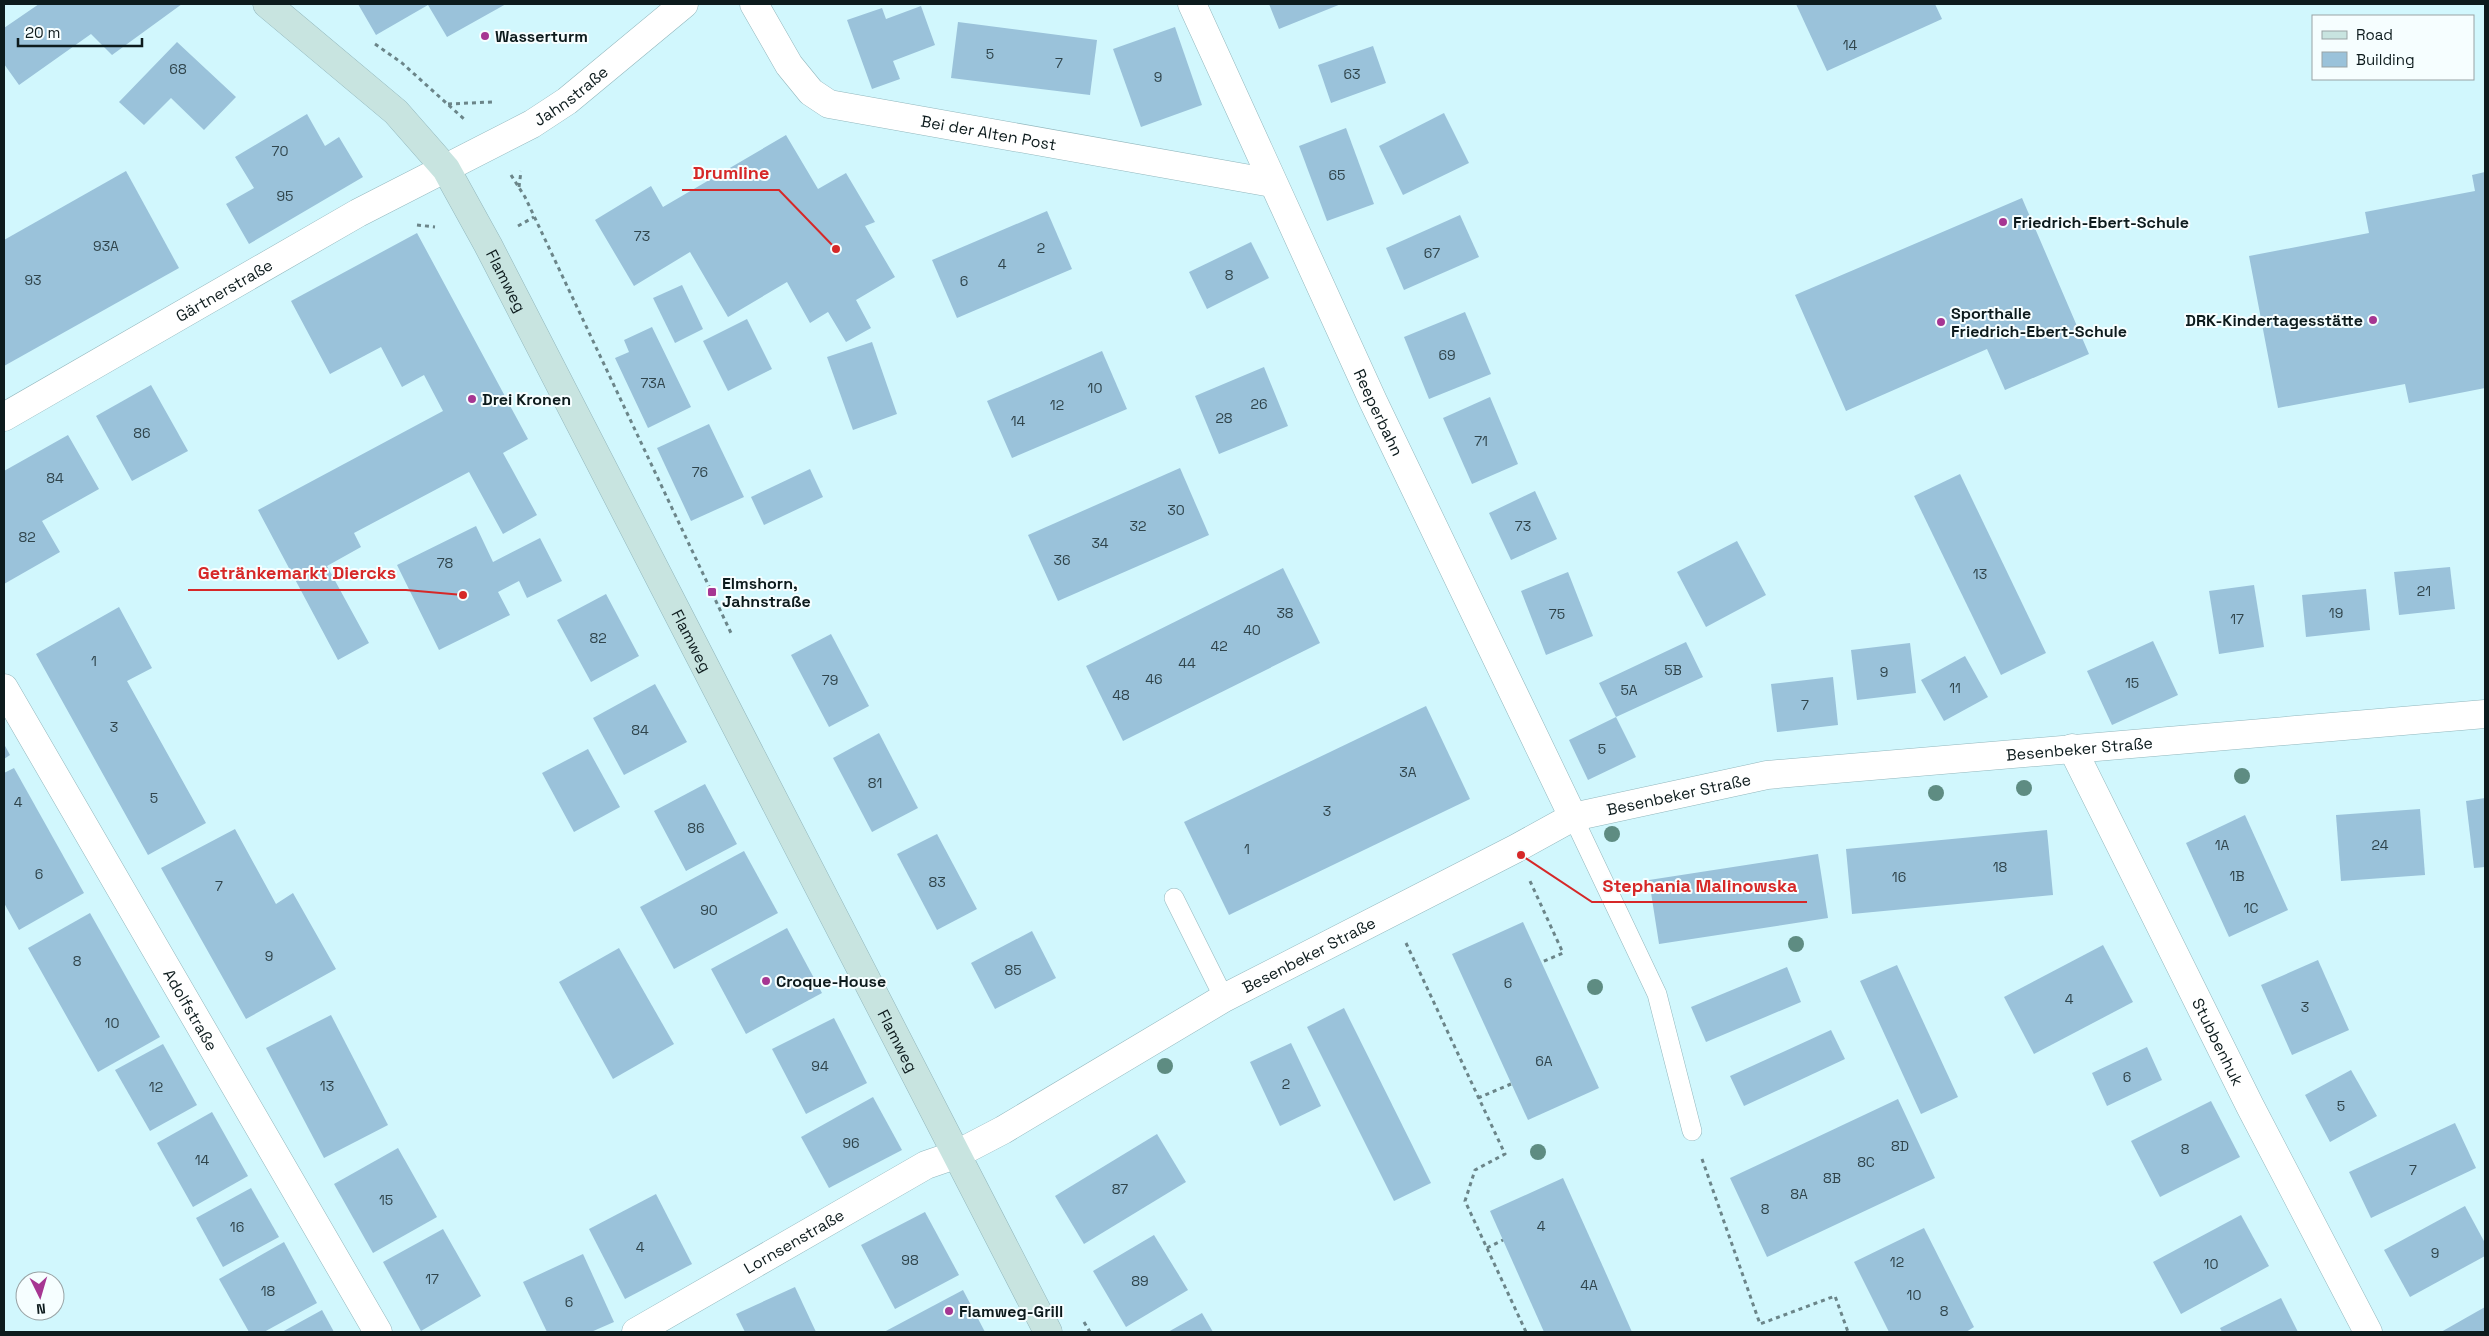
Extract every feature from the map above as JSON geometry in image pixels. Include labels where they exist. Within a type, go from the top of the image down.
[{"type":"main road","name":"Flamweg","points":[[267,4],[396,112],[446,169],[488,245],[955,1155],[1048,1332]]},
{"type":"street","name":"Jahnstraße","points":[[446,169],[532,124],[567,101],[684,4]]},
{"type":"street","name":"Bei der Alten Post","points":[[754,4],[789,65],[811,92],[829,104],[1272,182]]},
{"type":"street","name":"Reeperbahn","points":[[1192,4],[1373,401],[1573,817]]},
{"type":"street","name":"Gärtnerstraße","points":[[4,417],[358,213],[446,169]]},
{"type":"street","name":"Adolfstraße","points":[[4,688],[378,1332]]},
{"type":"street","name":"Besenbeker Straße","points":[[955,1155],[1003,1130],[1224,998],[1515,849],[1573,817],[1767,775],[2485,714]]},
{"type":"street","name":"Stubbenhuk","points":[[2072,748],[2250,1106],[2368,1332]]},
{"type":"street","name":"Lornsenstraße","points":[[636,1332],[926,1166],[955,1155]]},
{"type":"lane","points":[[1573,817],[1657,994],[1692,1131]]},
{"type":"lane","points":[[1174,898],[1224,998]]},
{"type":"path","points":[[448,104],[495,102]]},
{"type":"path","points":[[519,188],[596,345],[733,637]]},
{"type":"path","points":[[1515,849],[1563,953],[1542,962]]},
{"type":"path","points":[[1392,911],[1505,1154],[1475,1170],[1465,1201],[1526,1332]]},
{"type":"path","points":[[1478,1098],[1511,1084]]},
{"type":"path","points":[[1692,1131],[1760,1324],[1835,1296],[1848,1332]]},
{"type":"path","points":[[1487,1248],[1503,1240]]},
{"type":"path","points":[[1081,1315],[1090,1332]]},
{"type":"building","points":[[39,4],[182,4],[112,55],[91,34],[19,85],[4,64],[4,28]]},
{"type":"building","points":[[358,4],[506,4],[447,37],[428,5],[376,35]]},
{"type":"building","points":[[1269,4],[1341,4],[1279,29]]},
{"type":"building","points":[[1796,4],[1935,4],[1942,19],[1827,71]]},
{"type":"building","points":[[921,6],[935,45],[893,61],[900,79],[872,89],[847,20],[882,8],[886,19]]},
{"type":"building","points":[[958,22],[1097,40],[1090,95],[951,78]]},
{"type":"building","points":[[1175,27],[1202,105],[1141,127],[1113,49]]},
{"type":"building","points":[[177,42],[236,97],[204,130],[171,98],[144,125],[119,102]]},
{"type":"building","points":[[1373,46],[1386,83],[1331,103],[1318,65]]},
{"type":"building","points":[[1444,113],[1469,163],[1403,195],[1379,146]]},
{"type":"building","points":[[307,114],[325,146],[339,137],[363,177],[249,244],[226,204],[254,188],[235,157]]},
{"type":"building","points":[[1346,128],[1374,204],[1327,221],[1299,146]]},
{"type":"building","points":[[786,135],[818,189],[846,173],[875,222],[865,226],[895,277],[856,300],[871,328],[846,342],[828,312],[810,323],[787,282],[728,317],[690,252],[634,286],[595,220],[651,186],[663,207]]},
{"type":"building","points":[[126,171],[179,268],[4,366],[4,240]]},
{"type":"building","name":"DRK-Kindertagesstätte","points":[[2485,172],[2485,388],[2409,403],[2405,384],[2278,408],[2249,256],[2369,233],[2365,212],[2475,191],[2472,175]]},
{"type":"building","name":"Sporthalle Friedrich-Ebert-Schule","points":[[2022,198],[2089,354],[2005,390],[1987,349],[1846,411],[1795,295]]},
{"type":"building","points":[[1047,211],[1072,269],[957,318],[932,260]]},
{"type":"building","points":[[1460,215],[1479,257],[1404,290],[1386,248]]},
{"type":"building","name":"Drei Kronen","points":[[417,233],[528,439],[503,453],[537,515],[503,534],[469,472],[354,533],[361,547],[327,566],[369,643],[338,660],[258,510],[443,411],[424,375],[402,387],[381,347],[330,374],[291,301]]},
{"type":"building","points":[[1251,242],[1269,278],[1207,309],[1189,272]]},
{"type":"building","points":[[682,285],[703,329],[675,343],[653,298]]},
{"type":"building","points":[[1465,312],[1491,374],[1429,399],[1404,337]]},
{"type":"building","points":[[747,319],[772,369],[728,391],[703,341]]},
{"type":"building","points":[[652,327],[691,407],[648,428],[615,358],[629,352],[624,340]]},
{"type":"building","points":[[872,342],[897,414],[853,430],[827,357]]},
{"type":"building","points":[[1102,351],[1127,409],[1012,458],[987,401]]},
{"type":"building","points":[[1264,367],[1288,426],[1219,454],[1195,396]]},
{"type":"building","points":[[151,385],[188,451],[132,481],[96,416]]},
{"type":"building","points":[[1490,397],[1518,464],[1472,484],[1443,418]]},
{"type":"building","points":[[709,424],[744,497],[691,521],[657,448]]},
{"type":"building","points":[[68,435],[99,489],[42,521],[60,552],[4,584],[4,471]]},
{"type":"building","points":[[1180,468],[1209,535],[1058,601],[1028,535]]},
{"type":"building","points":[[810,469],[823,497],[764,525],[751,497]]},
{"type":"building","points":[[1960,474],[2046,653],[2001,675],[1914,496]]},
{"type":"building","points":[[1535,491],[1557,539],[1511,560],[1489,513]]},
{"type":"building","points":[[476,526],[493,562],[540,538],[562,581],[527,598],[519,581],[498,592],[510,615],[439,650],[397,565]]},
{"type":"building","points":[[1737,541],[1766,595],[1706,627],[1677,572]]},
{"type":"building","points":[[2450,567],[2455,609],[2399,615],[2394,572]]},
{"type":"building","points":[[1283,568],[1320,643],[1123,741],[1086,666]]},
{"type":"building","points":[[1568,572],[1593,636],[1546,655],[1521,591]]},
{"type":"building","points":[[2254,585],[2264,647],[2219,654],[2209,591]]},
{"type":"building","points":[[2366,589],[2370,630],[2306,637],[2302,595]]},
{"type":"building","points":[[606,594],[639,656],[591,682],[557,620]]},
{"type":"building","points":[[119,607],[152,668],[127,681],[206,823],[148,855],[36,654]]},
{"type":"building","points":[[831,634],[869,706],[829,727],[791,655]]},
{"type":"building","points":[[2153,641],[2178,695],[2112,725],[2087,671]]},
{"type":"building","points":[[1686,642],[1703,677],[1616,717],[1599,683]]},
{"type":"building","points":[[1910,643],[1916,693],[1857,700],[1851,650]]},
{"type":"building","points":[[1965,656],[1988,697],[1944,721],[1921,680]]},
{"type":"building","points":[[1833,677],[1838,725],[1777,732],[1771,684]]},
{"type":"building","points":[[655,684],[687,742],[624,775],[593,718]]},
{"type":"building","points":[[1426,706],[1470,799],[1229,915],[1184,822]]},
{"type":"building","points":[[1616,717],[1636,757],[1588,780],[1569,740]]},
{"type":"building","points":[[879,733],[918,808],[872,832],[833,758]]},
{"type":"building","points":[[4,744],[10,755],[4,759]]},
{"type":"building","points":[[588,749],[620,807],[574,832],[542,773]]},
{"type":"building","points":[[14,768],[84,893],[19,930],[4,903],[4,773]]},
{"type":"building","points":[[705,784],[737,844],[686,871],[654,811]]},
{"type":"building","points":[[2485,798],[2485,867],[2474,868],[2466,801]]},
{"type":"building","points":[[2420,809],[2425,875],[2341,881],[2336,815]]},
{"type":"building","points":[[2245,815],[2288,910],[2229,937],[2186,843]]},
{"type":"building","points":[[235,829],[276,904],[293,893],[336,969],[246,1019],[161,868]]},
{"type":"building","points":[[2047,830],[2053,895],[1852,914],[1846,849]]},
{"type":"building","points":[[937,834],[977,909],[937,930],[897,854]]},
{"type":"building","points":[[744,851],[778,913],[674,969],[640,907]]},
{"type":"building","points":[[1818,854],[1828,918],[1659,944],[1649,880]]},
{"type":"building","points":[[90,913],[160,1037],[98,1072],[28,948]]},
{"type":"building","points":[[1523,922],[1599,1088],[1528,1120],[1452,954]]},
{"type":"building","name":"Croque-House","points":[[787,928],[822,993],[746,1034],[711,969]]},
{"type":"building","points":[[1032,931],[1056,978],[995,1009],[971,963]]},
{"type":"building","points":[[2103,945],[2133,1002],[2034,1054],[2004,997]]},
{"type":"building","points":[[619,948],[674,1044],[613,1079],[559,982]]},
{"type":"building","points":[[2318,960],[2349,1030],[2292,1055],[2261,985]]},
{"type":"building","points":[[1897,965],[1958,1097],[1921,1114],[1860,981]]},
{"type":"building","points":[[1787,967],[1801,1002],[1706,1042],[1691,1007]]},
{"type":"building","points":[[1344,1008],[1431,1183],[1394,1201],[1307,1027]]},
{"type":"building","points":[[331,1015],[388,1125],[324,1158],[266,1048]]},
{"type":"building","points":[[834,1018],[867,1083],[806,1114],[772,1049]]},
{"type":"building","points":[[1831,1030],[1845,1059],[1744,1106],[1730,1076]]},
{"type":"building","points":[[1291,1043],[1321,1106],[1280,1126],[1250,1062]]},
{"type":"building","points":[[163,1044],[197,1105],[150,1131],[115,1070]]},
{"type":"building","points":[[2147,1047],[2162,1080],[2107,1106],[2092,1073]]},
{"type":"building","points":[[2351,1070],[2377,1116],[2330,1142],[2305,1095]]},
{"type":"building","points":[[873,1097],[902,1150],[829,1188],[801,1137]]},
{"type":"building","points":[[1898,1099],[1935,1178],[1767,1257],[1730,1178]]},
{"type":"building","points":[[2211,1101],[2240,1157],[2160,1197],[2131,1141]]},
{"type":"building","points":[[212,1112],[248,1176],[193,1207],[157,1143]]},
{"type":"building","points":[[2455,1123],[2476,1168],[2371,1218],[2349,1172]]},
{"type":"building","points":[[1157,1134],[1186,1182],[1084,1244],[1055,1196]]},
{"type":"building","points":[[398,1148],[437,1217],[373,1253],[334,1184]]},
{"type":"building","points":[[1563,1178],[1632,1332],[1544,1332],[1490,1211]]},
{"type":"building","points":[[251,1188],[279,1237],[223,1267],[196,1218]]},
{"type":"building","points":[[656,1194],[692,1264],[625,1299],[589,1229]]},
{"type":"building","points":[[2465,1206],[2485,1243],[2485,1256],[2410,1297],[2384,1250]]},
{"type":"building","points":[[925,1212],[959,1275],[895,1309],[861,1245]]},
{"type":"building","points":[[2241,1215],[2269,1266],[2181,1314],[2153,1262]]},
{"type":"building","points":[[1924,1228],[1974,1327],[1966,1332],[1889,1332],[1854,1262]]},
{"type":"building","points":[[443,1229],[481,1296],[421,1331],[383,1262]]},
{"type":"building","points":[[1154,1235],[1188,1290],[1126,1327],[1093,1271]]},
{"type":"building","points":[[284,1242],[317,1303],[264,1332],[249,1332],[219,1279]]},
{"type":"building","points":[[583,1254],[614,1322],[591,1332],[547,1332],[523,1282]]},
{"type":"building","points":[[795,1287],[816,1332],[745,1332],[736,1314]]},
{"type":"building","name":"Flamweg-Grill","points":[[963,1290],[985,1332],[884,1332]]},
{"type":"building","points":[[2281,1298],[2298,1332],[2222,1332],[2220,1328]]},
{"type":"building","points":[[2485,1307],[2485,1332],[2441,1332]]},
{"type":"building","points":[[322,1310],[334,1332],[282,1332]]},
{"type":"building","points":[[1202,1313],[1213,1332],[1168,1332]]},
{"type":"place","name":"Wasserturm","points":[[485,36]]},
{"type":"place","name":"Friedrich-Ebert-Schule","points":[[2003,222]]},
{"type":"place","name":"Drumline","points":[[836,249]]},
{"type":"place","name":"DRK-Kindertagesstätte","points":[[2373,320]]},
{"type":"place","name":"Sporthalle Friedrich-Ebert-Schule","points":[[1941,322]]},
{"type":"place","name":"Drei Kronen","points":[[472,399]]},
{"type":"place","name":"Elmshorn, Jahnstraße","points":[[712,592]]},
{"type":"place","name":"Getränkemarkt Diercks","points":[[463,595]]},
{"type":"place","name":"Stephania Malinowska","points":[[1521,855]]},
{"type":"place","name":"Croque-House","points":[[766,981]]},
{"type":"place","name":"Flamweg-Grill","points":[[949,1311]]}]
